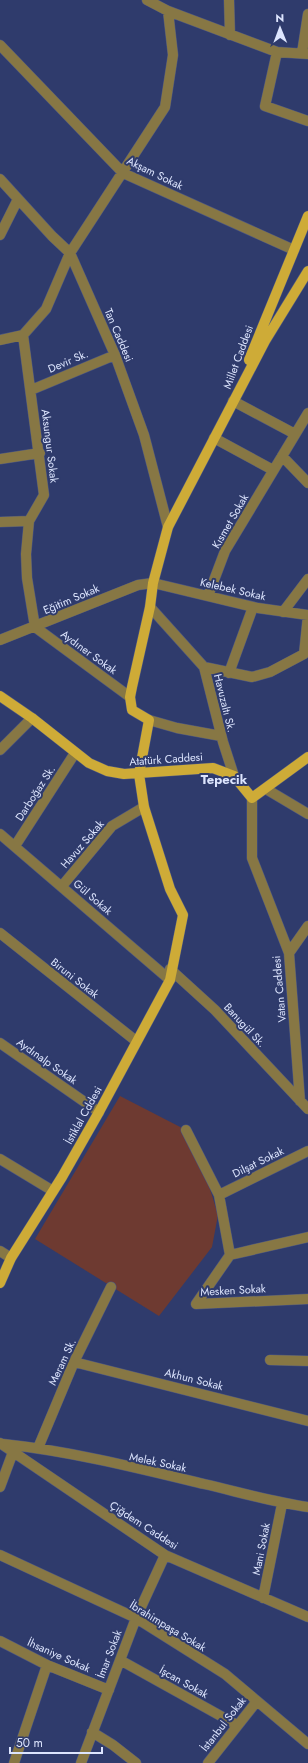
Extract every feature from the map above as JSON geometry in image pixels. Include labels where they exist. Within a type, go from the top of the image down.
[{"type":"main road","name":"Millet Caddesi","points":[[234,399],[266,316],[308,216]]},
{"type":"main road","name":"Millet Caddesi","points":[[234,399],[265,341],[308,271]]},
{"type":"main road","points":[[170,980],[170,969],[183,915],[170,889],[144,807],[139,774],[149,720],[132,710],[130,697],[150,607],[153,583],[168,527],[234,399]]},
{"type":"main road","name":"Atatürk Caddesi","points":[[0,696],[32,718],[89,763],[107,770],[124,774],[139,774],[212,768],[234,776]]},
{"type":"main road","points":[[234,776],[252,798],[308,757]]},
{"type":"main road","name":"İstiklal Cddesi","points":[[0,1283],[11,1258],[53,1191],[99,1112],[170,980]]},
{"type":"street","points":[[147,0],[168,11],[277,52],[305,53],[308,14]]},
{"type":"street","points":[[229,0],[230,35]]},
{"type":"street","points":[[0,340],[23,335],[46,309],[70,252],[165,107],[172,55],[168,11]]},
{"type":"street","name":"Akşam Sokak","points":[[0,45],[123,173],[294,250]]},
{"type":"street","points":[[277,52],[265,106],[308,122]]},
{"type":"street","name":"Tan Caddesi","points":[[0,178],[52,236],[70,252],[115,355],[144,435],[168,527]]},
{"type":"street","points":[[0,235],[18,198]]},
{"type":"street","name":"Aksungur Sokak","points":[[23,335],[40,453],[44,495],[29,521],[27,578],[35,627]]},
{"type":"street","name":"Devir Sk.","points":[[31,390],[115,355]]},
{"type":"street","points":[[234,399],[295,434]]},
{"type":"street","name":"Kısmet Sokak","points":[[208,596],[225,551],[308,413]]},
{"type":"street","points":[[214,438],[278,462],[308,483]]},
{"type":"street","points":[[0,459],[40,453]]},
{"type":"street","points":[[0,522],[29,521]]},
{"type":"street","points":[[283,612],[308,579]]},
{"type":"street","name":"Kelebek Sokak","points":[[153,583],[253,607],[308,615]]},
{"type":"street","name":"Eğitim Sokak","points":[[0,640],[138,585],[153,583]]},
{"type":"street","name":"Havuzaltı Sk.","points":[[150,607],[204,667],[221,736],[234,776]]},
{"type":"street","points":[[229,673],[253,607]]},
{"type":"street","points":[[204,667],[252,677],[270,672],[306,655],[308,615]]},
{"type":"street","name":"Aydıner Sokak","points":[[35,627],[130,697]]},
{"type":"street","points":[[0,750],[32,718]]},
{"type":"street","points":[[149,720],[177,728],[221,736]]},
{"type":"street","name":"Darboğaz Sk.","points":[[15,846],[75,753]]},
{"type":"street","points":[[266,789],[308,814]]},
{"type":"street","name":"Vatan Caddesi","points":[[252,798],[252,858],[290,953],[300,1101]]},
{"type":"street","name":"Havuz Sokak","points":[[62,886],[112,826],[144,807]]},
{"type":"street","name":"Gül Sokak","points":[[0,834],[170,980]]},
{"type":"street","points":[[290,953],[308,926]]},
{"type":"street","name":"Biruni Sokak","points":[[0,933],[136,1041]]},
{"type":"street","name":"Banugül Sk.","points":[[170,969],[215,1010],[300,1101]]},
{"type":"street","name":"Aydınalp Sokak","points":[[0,1043],[99,1112]]},
{"type":"street","points":[[300,1101],[308,1109]]},
{"type":"street","points":[[186,1130],[219,1195],[230,1255],[308,1237]]},
{"type":"street","name":"Dilşat Sokak","points":[[219,1195],[308,1151]]},
{"type":"street","points":[[0,1159],[53,1191]]},
{"type":"street","points":[[0,1251],[11,1258]]},
{"type":"street","name":"Mesken Sokak","points":[[230,1255],[196,1304],[308,1298]]},
{"type":"street","name":"Meram Sk.","points":[[38,1448],[74,1362],[111,1287]]},
{"type":"street","points":[[270,1360],[308,1361]]},
{"type":"street","name":"Akhun Sokak","points":[[74,1362],[195,1391],[308,1421]]},
{"type":"street","name":"Melek Sokak","points":[[1,1444],[38,1448],[203,1484],[282,1504],[308,1508]]},
{"type":"street","name":"Çiğdem Caddesi","points":[[1,1444],[165,1555],[308,1617]]},
{"type":"street","points":[[0,1487],[13,1452]]},
{"type":"street","name":"Mani Sokak","points":[[264,1598],[282,1504]]},
{"type":"street","name":"İbrahimpaşa Sokak","points":[[0,1555],[136,1618],[225,1674],[307,1742]]},
{"type":"street","name":"İmar Sokak","points":[[81,1763],[136,1618],[165,1555]]},
{"type":"street","name":"İhsaniye Sokak","points":[[0,1641],[47,1665],[109,1690]]},
{"type":"street","name":"İşcan Sokak","points":[[120,1660],[237,1725]]},
{"type":"street","points":[[14,1763],[47,1665]]},
{"type":"street","name":"İstanbul Sokak","points":[[208,1763],[257,1701]]},
{"type":"street","points":[[92,1732],[136,1763]]},
{"type":"shaded area","points":[[120,1096],[186,1130],[203,1166],[218,1215],[212,1247],[159,1316],[35,1239]]},
{"type":"district","name":"Tepecik","points":[[224,779]]}]
